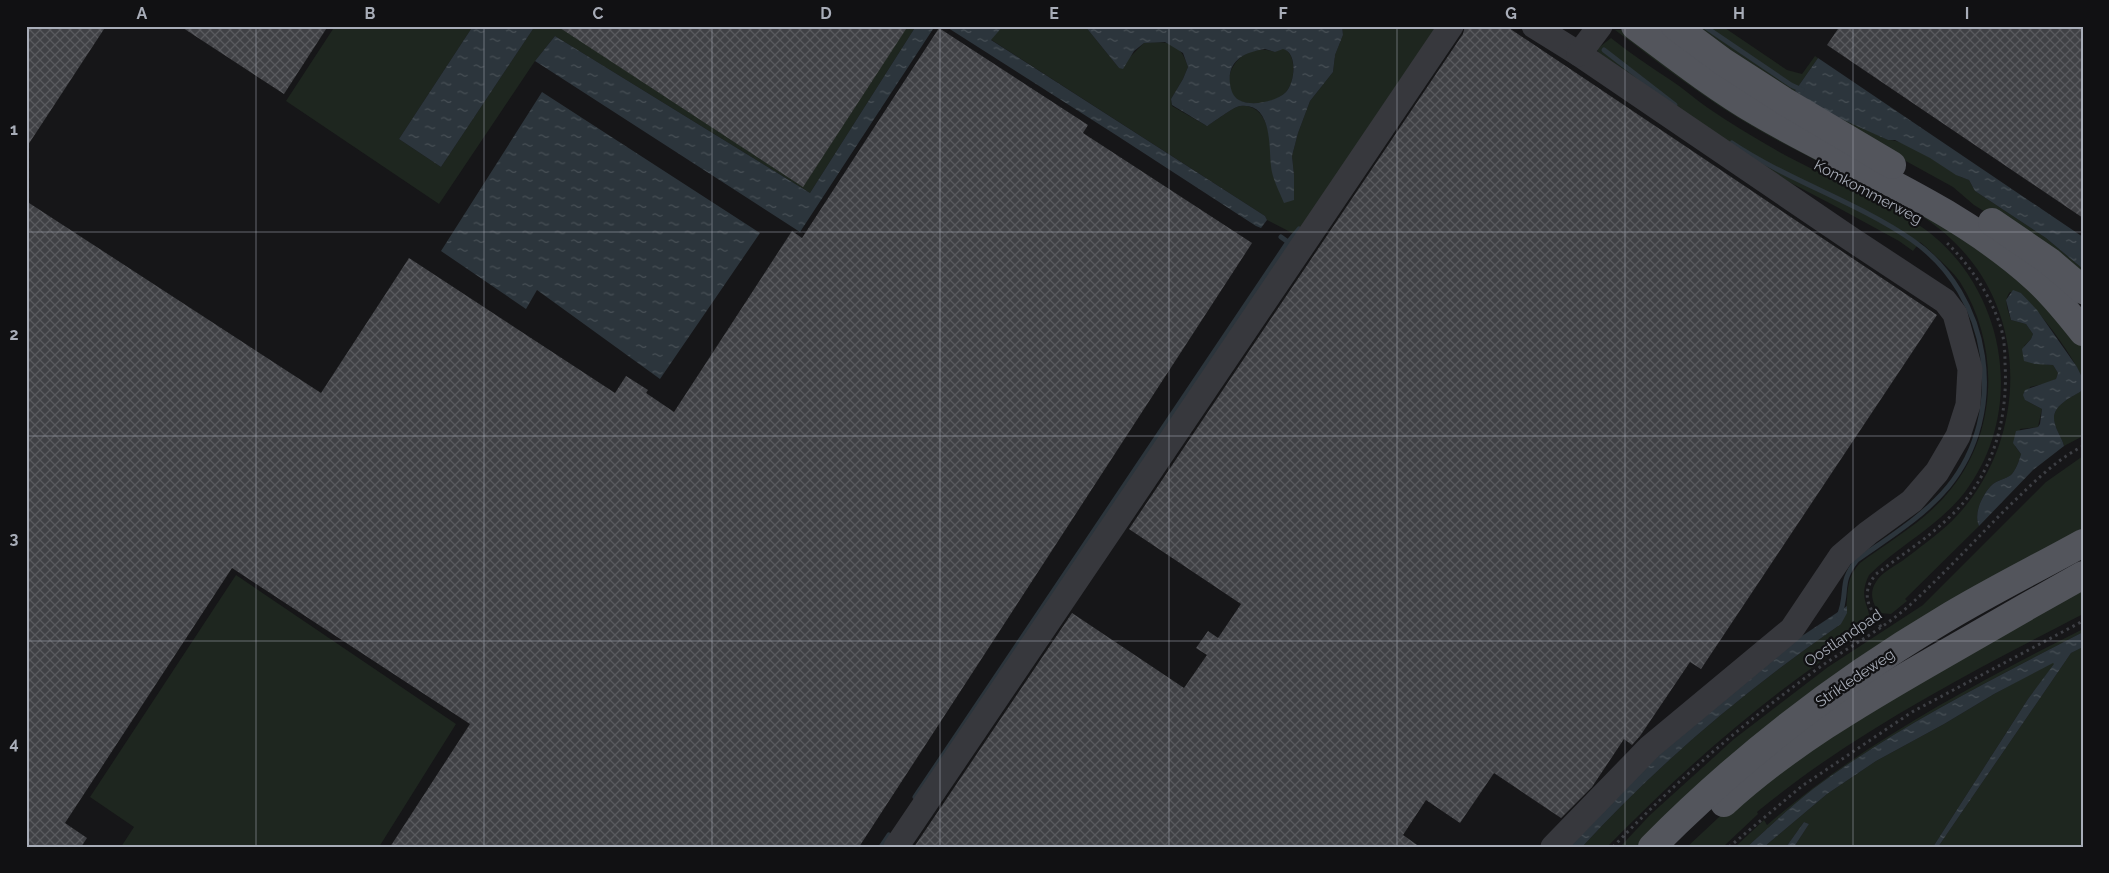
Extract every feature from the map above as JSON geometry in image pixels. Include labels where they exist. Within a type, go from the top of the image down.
[{"type":"main road","name":"Komkommerweg","points":[[1635,26],[1707,79],[1757,112],[1838,157],[1887,179],[1973,229],[2037,280],[2083,332]]},
{"type":"main road","points":[[1675,26],[1722,62],[1784,101],[1986,218],[2049,261],[2083,290]]},
{"type":"main road","name":"Strikledeweg","points":[[1652,847],[1719,783],[1797,718],[1832,693],[1944,619],[2083,544]]},
{"type":"main road","name":"Strikledeweg","points":[[1678,847],[1732,796],[1808,737],[1858,703],[2012,614],[2083,576]]},
{"type":"lane","points":[[896,847],[1451,26]]},
{"type":"lane","points":[[1534,26],[1590,39],[1848,237],[1945,301],[1955,314],[1970,369],[1968,405],[1958,436],[1937,472],[1912,501],[1868,533],[1841,556],[1792,629],[1650,747],[1553,847]]},
{"type":"path","points":[[1881,627],[1868,604],[1868,589],[1871,580],[1876,574],[1939,526],[1964,502],[1990,460],[2002,424],[2006,394],[2006,371],[2005,349],[2000,324],[1988,297],[1973,273],[1943,238]]},
{"type":"path","name":"Oostlandpad","points":[[1614,847],[1688,772],[1751,718],[1835,656],[1881,627],[1910,604],[2053,465],[2083,446]]},
{"type":"path","points":[[1729,847],[1802,786],[1912,712],[2083,621]]},
{"type":"shaded area","points":[[335,26],[473,26],[399,139],[441,167],[535,26],[916,26],[810,193],[555,36],[535,61],[439,204],[286,101]]},
{"type":"shaded area","points":[[1003,26],[1085,26],[1119,68],[1144,43],[1160,42],[1172,45],[1181,52],[1188,67],[1171,99],[1172,106],[1207,126],[1240,106],[1250,107],[1258,111],[1263,118],[1270,137],[1271,166],[1294,175],[1292,156],[1298,133],[1310,101],[1333,72],[1335,55],[1343,35],[1342,26],[1442,26],[1300,237],[1267,220],[1265,216],[990,39]]},
{"type":"shaded area","points":[[1684,26],[1722,26],[1787,70],[1802,74],[1815,56],[1818,58],[1795,91],[1888,140],[1914,148],[1959,176],[1969,180],[1975,191],[2046,238],[2083,269],[2083,283],[2019,233],[1974,205],[1953,187],[1904,160]]},
{"type":"shaded area","points":[[1615,30],[1628,30],[1969,232],[2083,340],[2083,379],[2063,345],[2038,313],[2021,293],[2010,292],[2006,302],[2011,320],[2026,324],[2033,334],[2024,346],[2048,365],[2053,365],[2058,373],[2056,379],[2030,387],[2025,400],[2042,409],[2038,427],[2020,429],[2015,446],[2021,454],[2017,465],[2011,475],[1997,481],[1986,493],[1978,509],[1977,521],[1979,526],[1905,599],[1907,601],[1891,614],[1880,613],[1875,606],[1872,594],[1876,582],[1884,573],[1952,521],[1976,492],[1994,459],[2005,423],[2010,386],[2008,349],[2000,313],[1984,280],[1961,249],[1937,227],[1895,200],[1769,136],[1738,118],[1684,82]]},
{"type":"shaded area","points":[[1611,38],[1708,108],[1741,129],[1795,160],[1872,197],[1926,230],[1953,255],[1975,285],[1990,318],[1999,354],[2001,390],[1996,425],[1984,460],[1965,492],[1943,516],[1869,575],[1864,592],[1870,621],[1869,629],[1798,678],[1732,730],[1668,787],[1607,847],[1582,847],[1642,785],[1705,728],[1772,674],[1841,624],[1846,608],[1850,579],[1860,563],[1920,520],[1951,489],[1967,466],[1978,441],[1985,415],[1988,387],[1987,360],[1982,333],[1973,307],[1960,282],[1926,247],[1920,242],[1913,251],[1899,241],[1743,158],[1600,57],[1597,49]]},
{"type":"shaded area","points":[[1282,48],[1287,51],[1293,61],[1293,75],[1286,92],[1277,99],[1260,103],[1243,102],[1234,97],[1230,89],[1229,79],[1232,69],[1238,60],[1248,53],[1260,50],[1275,52]]},
{"type":"shaded area","points":[[2083,390],[2083,436],[2064,446],[2055,424],[2055,412],[2062,403]]},
{"type":"shaded area","points":[[2083,456],[2083,531],[1945,608],[1646,847],[1620,847],[1650,815],[1734,739],[1828,667],[1923,605],[2046,482]]},
{"type":"shaded area","points":[[236,575],[456,724],[379,847],[121,847],[134,827],[90,797]]},
{"type":"shaded area","points":[[2083,586],[2083,614],[1956,681],[1874,729],[1834,755],[1757,812],[1758,814],[1723,847],[1687,847],[1748,790],[1778,767]]},
{"type":"shaded area","points":[[2083,629],[2083,632],[1945,705],[1877,745],[1813,789],[1747,847],[1735,847],[1764,820],[1767,825],[1803,796],[1840,768],[1879,742],[1959,694]]},
{"type":"shaded area","points":[[2083,647],[2083,847],[1938,847],[2071,653]]},
{"type":"shaded area","points":[[2053,662],[2055,664],[2028,699],[1933,847],[1794,847],[1809,824],[1804,822],[1786,847],[1764,847],[1827,794],[1876,761]]},
{"type":"water","points":[[473,26],[535,26],[441,167],[399,139]]},
{"type":"water","points":[[916,26],[935,26],[800,232],[535,61],[555,36],[810,193]]},
{"type":"water","points":[[945,26],[1003,26],[991,40],[1265,216],[1267,220],[1261,228],[1256,226]]},
{"type":"water","points":[[1085,26],[1342,26],[1343,35],[1335,55],[1333,72],[1310,101],[1298,133],[1292,156],[1294,200],[1284,203],[1272,171],[1267,127],[1258,111],[1250,107],[1240,106],[1207,126],[1172,105],[1171,99],[1188,67],[1183,53],[1165,42],[1144,43],[1134,51],[1123,69],[1119,68]],"holes":[[[1265,49],[1275,52],[1283,49],[1288,52],[1293,62],[1293,75],[1286,92],[1282,96],[1270,101],[1257,103],[1244,102],[1237,99],[1230,84],[1230,76],[1231,69],[1238,59],[1257,50]]]},
{"type":"water","points":[[1818,58],[2083,237],[2083,269],[2046,238],[1975,191],[1969,180],[1956,175],[1930,158],[1895,140],[1888,140],[1828,113],[1795,91]]},
{"type":"water","points":[[542,92],[760,233],[660,379],[537,290],[526,309],[441,251]]},
{"type":"water","points":[[2013,290],[2021,293],[2037,310],[2077,367],[2083,379],[2083,390],[2062,403],[2055,412],[2055,424],[2064,446],[2033,470],[1979,526],[1977,521],[1978,509],[1986,493],[1997,481],[2011,475],[2018,462],[2021,454],[2013,443],[2016,431],[2038,427],[2040,424],[2042,409],[2025,400],[2023,395],[2025,390],[2056,379],[2058,373],[2053,365],[2024,361],[2022,349],[2033,334],[2026,324],[2011,320],[2006,300]]},
{"type":"water","points":[[1847,606],[1847,613],[1841,624],[1772,674],[1705,728],[1642,785],[1582,847],[1566,847],[1630,779],[1802,636]]},
{"type":"water","points":[[2083,632],[2083,647],[2071,653],[1938,847],[1933,847],[2053,663],[1876,761],[1827,794],[1764,847],[1747,847],[1813,789],[1877,745],[1945,705]]},
{"type":"water","points":[[1804,822],[1809,824],[1794,847],[1786,847]]},
{"type":"building","points":[[26,26],[106,26],[26,148]]},
{"type":"building","points":[[180,26],[328,26],[284,94]]},
{"type":"building","points":[[557,26],[908,26],[803,187]]},
{"type":"building","points":[[1465,26],[1506,26],[1937,315],[1701,669],[1690,662],[1640,736],[1632,745],[1624,739],[1592,787],[1561,818],[1494,773],[1460,823],[1426,800],[1403,835],[1420,847],[914,847],[1072,613],[1184,688],[1207,655],[1196,648],[1208,631],[1218,638],[1241,604],[1129,529],[1463,34]]},
{"type":"building","points":[[1840,26],[2083,26],[2083,218],[1827,45]]},
{"type":"building","points":[[939,28],[1088,125],[1083,133],[1252,243],[859,847],[390,847],[470,724],[232,568],[65,823],[87,838],[81,847],[26,847],[26,201],[321,393],[409,258],[615,393],[626,376],[648,390],[646,393],[674,412],[792,231],[802,238]]},
{"type":"waterway","points":[[1704,26],[1791,85],[1802,90]]},
{"type":"waterway","points":[[1604,50],[1675,105]]},
{"type":"waterway","points":[[1732,143],[1776,169],[1891,226],[1912,240],[1939,263],[1960,291],[1974,323],[1982,356],[1984,390],[1979,424],[1967,457],[1948,487],[1928,508],[1857,560],[1851,568],[1846,581],[1839,616]]},
{"type":"waterway","points":[[915,797],[1288,242],[1299,229]]},
{"type":"waterway","points":[[1281,237],[1288,242]]},
{"type":"waterway","points":[[881,847],[889,835]]}]
